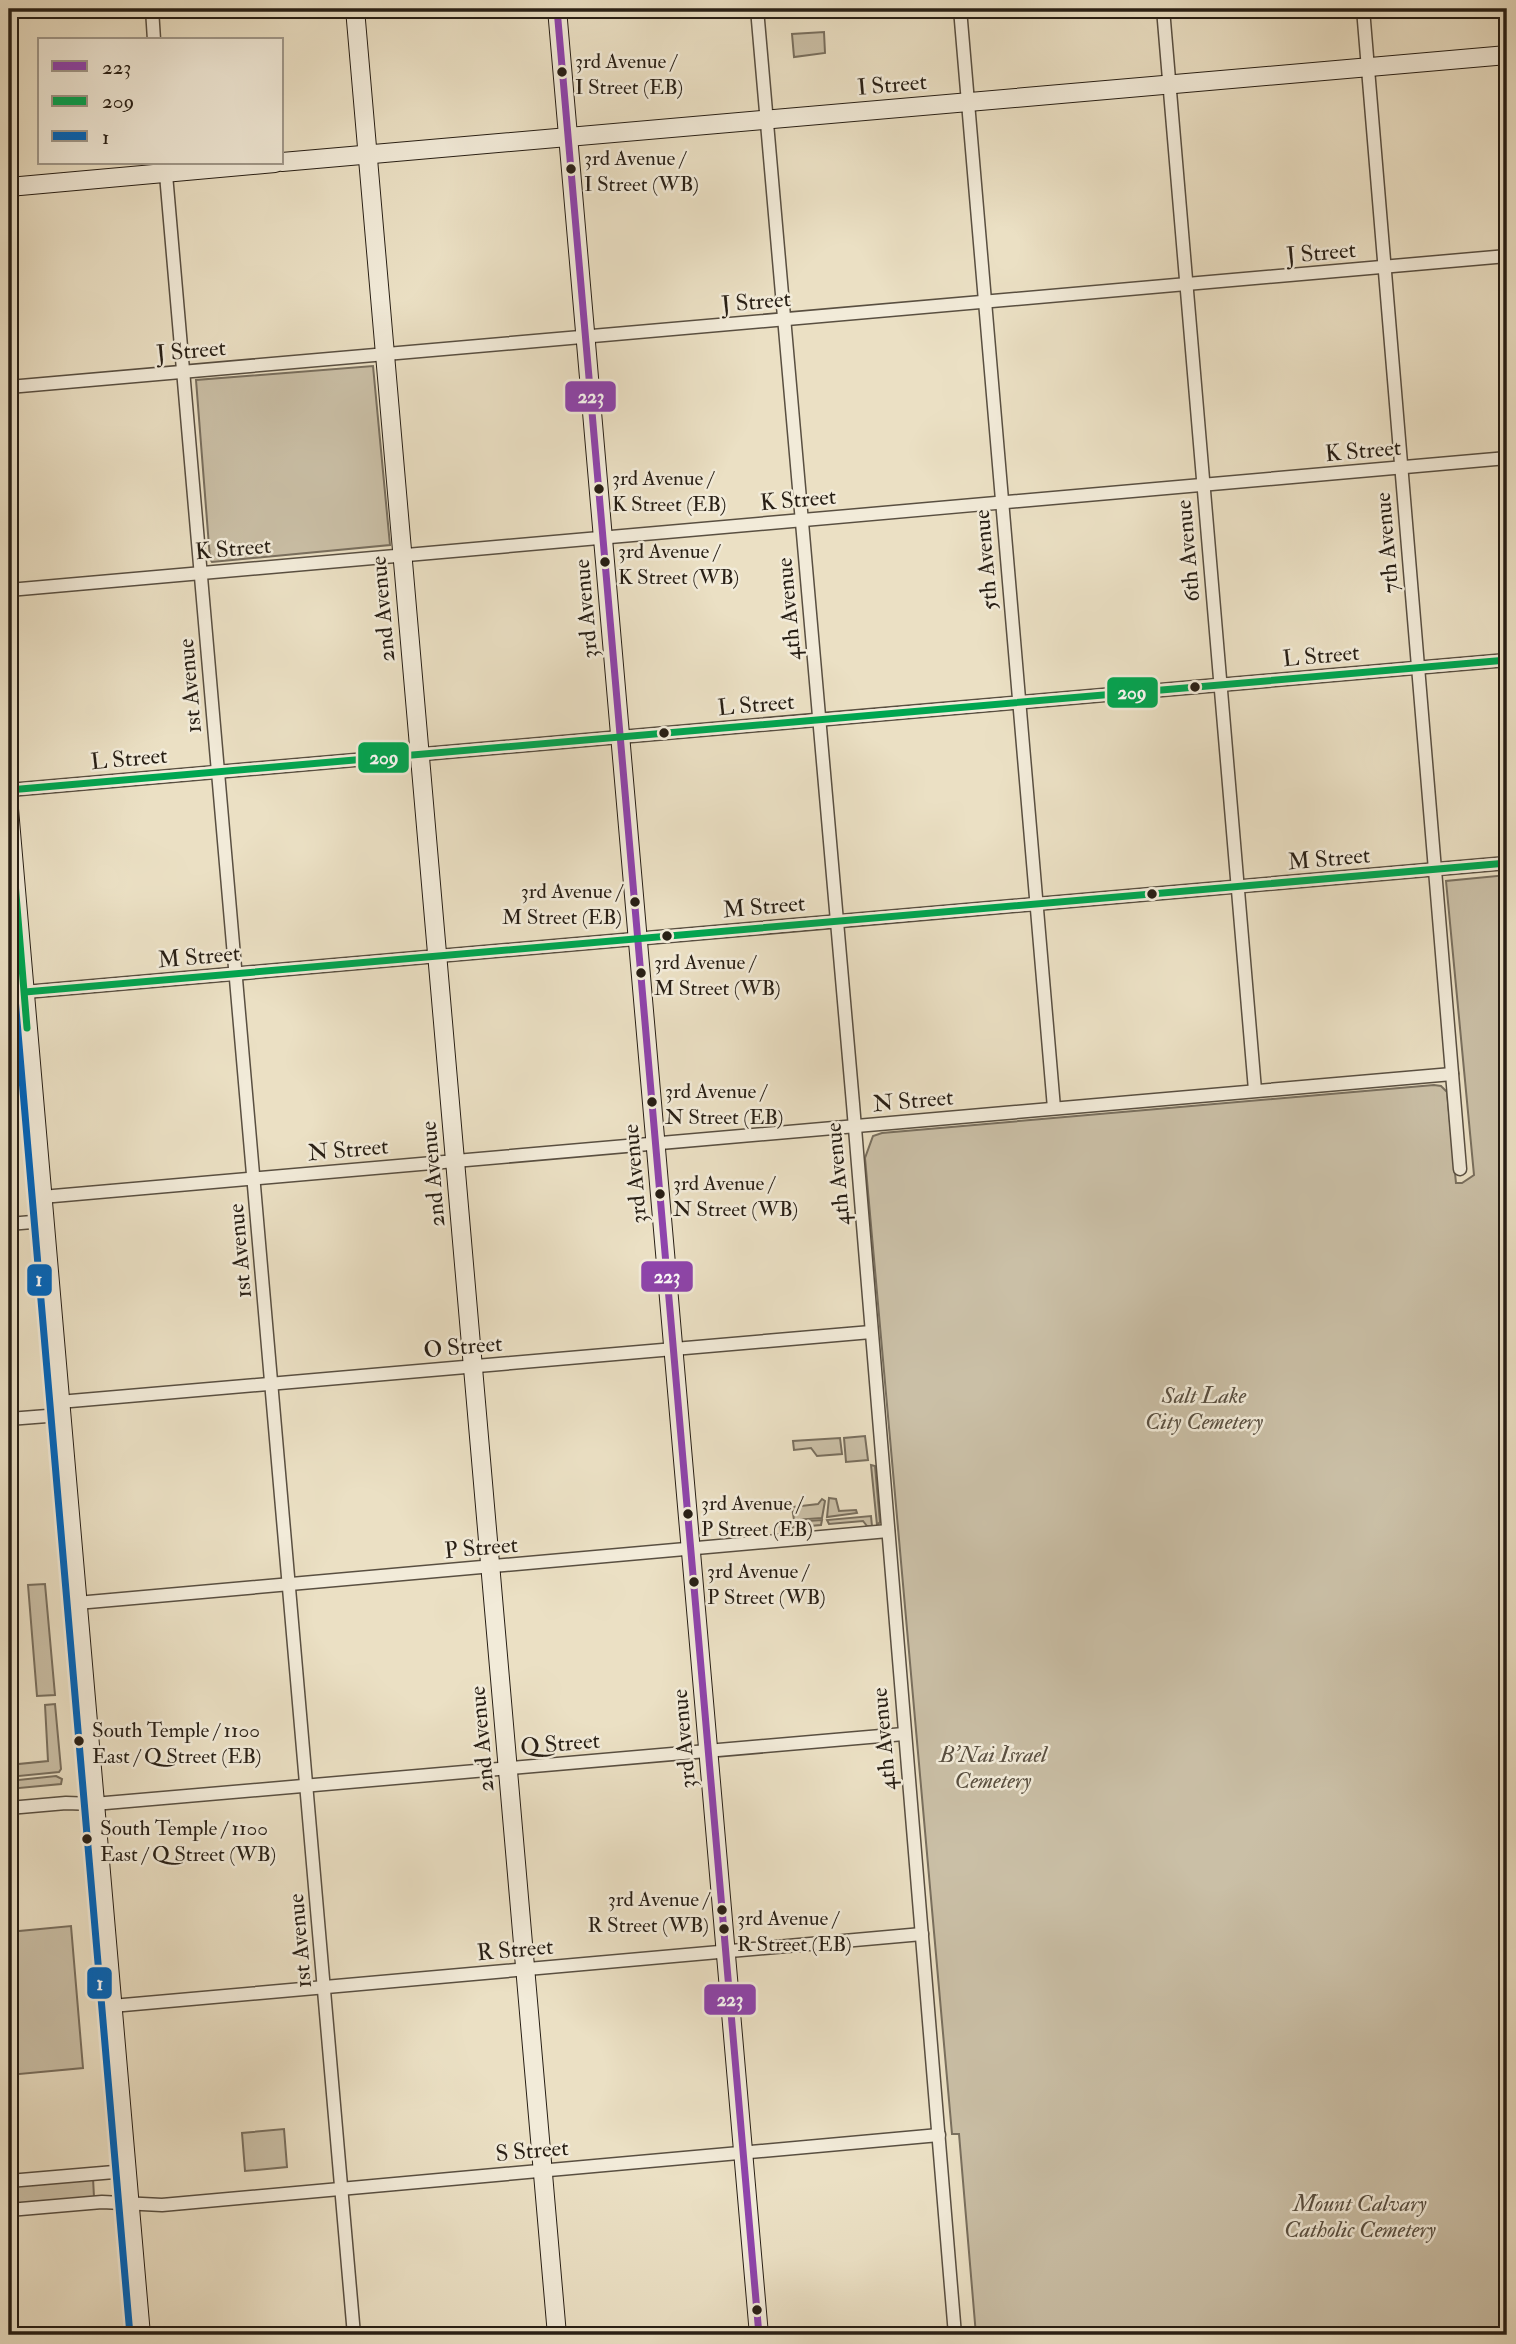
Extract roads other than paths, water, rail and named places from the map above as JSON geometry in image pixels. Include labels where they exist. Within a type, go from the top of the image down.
[{"type":"street","points":[[152,9],[154,38]]},
{"type":"street","name":"2nd Avenue","points":[[355,9],[557,2335]]},
{"type":"street","name":"3rd Avenue","points":[[557,9],[759,2335]]},
{"type":"street","name":"4th Avenue","points":[[757,9],[820,720],[956,2335]]},
{"type":"street","name":"5th Avenue","points":[[960,9],[1054,1108]]},
{"type":"street","name":"6th Avenue","points":[[1163,9],[1255,1090]]},
{"type":"street","name":"7th Avenue","points":[[1363,9],[1460,1169]]},
{"type":"street","name":"I Street","points":[[284,162],[1507,55]]},
{"type":"street","points":[[9,187],[166,168],[253,164]]},
{"type":"street","name":"1st Avenue","points":[[166,168],[355,2335]]},
{"type":"street","name":"J Street","points":[[9,387],[1507,256]]},
{"type":"street","name":"K Street","points":[[9,590],[1507,458]]},
{"type":"street","name":"L Street","points":[[9,790],[1507,660]]},
{"type":"street","points":[[9,809],[141,2335]]},
{"type":"street","name":"M Street","points":[[24,992],[1507,863]]},
{"type":"street","points":[[9,1030],[27,1028]]},
{"type":"street","name":"N Street","points":[[42,1197],[1452,1074]]},
{"type":"street","points":[[9,1224],[44,1221]]},
{"type":"street","name":"O Street","points":[[9,1419],[60,1408],[272,1384],[871,1332]]},
{"type":"street","name":"P Street","points":[[77,1603],[888,1531]]},
{"type":"street","name":"Q Street","points":[[9,1808],[66,1803],[94,1804],[904,1734]]},
{"type":"street","name":"R Street","points":[[112,2006],[922,1934]]},
{"type":"street","name":"S Street","points":[[9,2210],[129,2201],[162,2205],[939,2135]]},
{"type":"street","points":[[9,2181],[126,2171]]},
{"type":"place","name":"3rd Avenue / I Street (EB)","points":[[562,72]]},
{"type":"place","name":"3rd Avenue / I Street (WB)","points":[[571,169]]},
{"type":"place","name":"3rd Avenue / K Street (EB)","points":[[599,489]]},
{"type":"place","name":"3rd Avenue / K Street (WB)","points":[[605,562]]},
{"type":"place","name":"3rd Avenue / M Street (EB)","points":[[635,902]]},
{"type":"place","name":"3rd Avenue / M Street (WB)","points":[[641,973]]},
{"type":"place","name":"3rd Avenue / N Street (EB)","points":[[652,1102]]},
{"type":"place","name":"3rd Avenue / N Street (WB)","points":[[660,1194]]},
{"type":"place","name":"3rd Avenue / P Street (EB)","points":[[688,1514]]},
{"type":"place","name":"3rd Avenue / P Street (WB)","points":[[694,1582]]},
{"type":"place","name":"South Temple / 1100 East / Q Street (EB)","points":[[79,1741]]},
{"type":"place","name":"South Temple / 1100 East / Q Street (WB)","points":[[87,1839]]},
{"type":"place","name":"3rd Avenue / R Street (WB)","points":[[722,1910]]},
{"type":"place","name":"3rd Avenue / R Street (EB)","points":[[724,1929]]},
{"type":"park label","name":"Salt Lake City Cemetery","points":[[1204,1408]]},
{"type":"park label","name":"B'Nai Israel Cemetery","points":[[993,1767]]},
{"type":"park label","name":"Mount Calvary Catholic Cemetery","points":[[1360,2216]]}]
